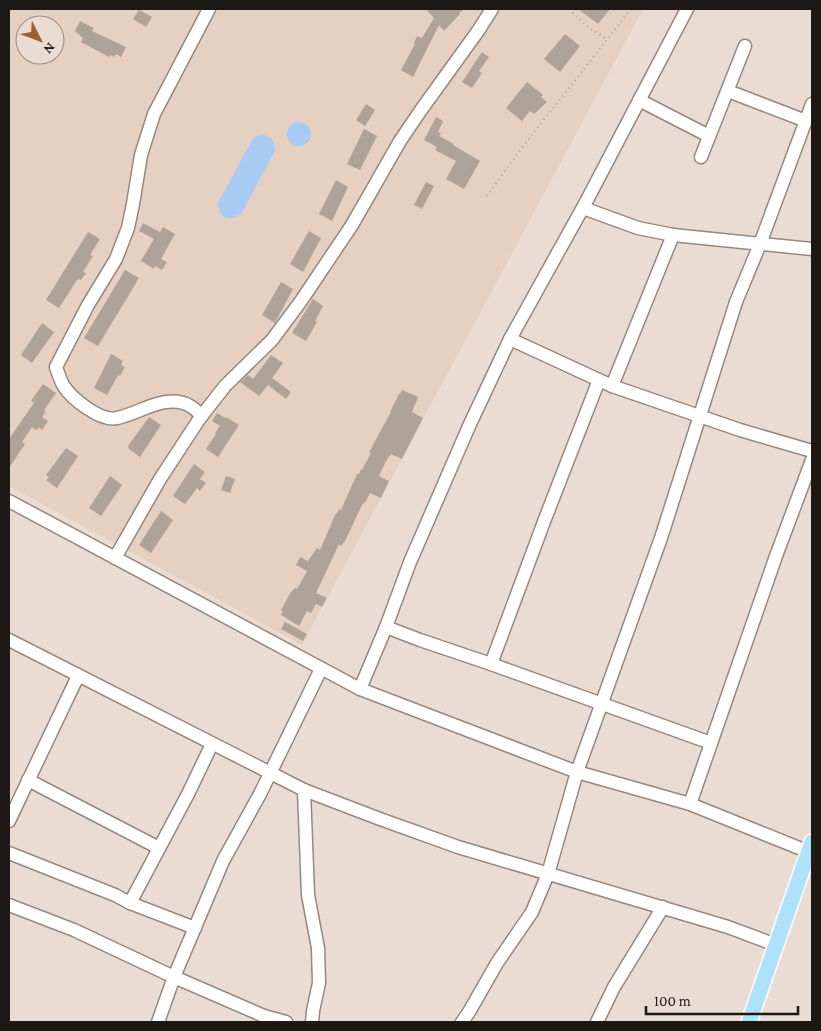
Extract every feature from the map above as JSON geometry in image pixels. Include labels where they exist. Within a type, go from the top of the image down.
[{"type":"main road","points":[[749,1022],[810,847]]},
{"type":"street","points":[[202,416],[188,404],[176,402],[158,402],[139,411],[114,419],[96,414],[72,395],[63,385],[56,367],[88,305],[116,259],[128,228],[141,155],[154,114],[209,9]]},
{"type":"street","points":[[115,558],[160,479],[202,416],[225,386],[272,340],[301,301],[352,225],[405,133],[492,9]]},
{"type":"street","points":[[360,689],[421,536],[510,339],[583,208],[687,9]]},
{"type":"street","points":[[701,157],[745,46]]},
{"type":"street","points":[[728,91],[806,121]]},
{"type":"street","points":[[639,100],[708,136]]},
{"type":"street","points":[[462,1022],[470,1012],[497,964],[532,912],[548,874],[577,772],[661,538],[736,302],[760,244],[812,104]]},
{"type":"street","points":[[583,208],[638,228],[673,235],[812,249]]},
{"type":"street","points":[[612,386],[673,235]]},
{"type":"street","points":[[510,339],[612,386],[740,430],[812,451]]},
{"type":"street","points":[[491,664],[545,519],[600,380]]},
{"type":"street","points":[[690,804],[776,556],[812,460]]},
{"type":"street","points":[[9,501],[360,689],[577,772],[690,804],[810,847]]},
{"type":"street","points":[[386,627],[712,743]]},
{"type":"street","points":[[9,640],[212,744],[271,771],[304,790],[450,844],[728,927],[776,945]]},
{"type":"street","points":[[158,1022],[174,977],[223,861],[271,771],[321,669]]},
{"type":"street","points":[[9,822],[78,676]]},
{"type":"street","points":[[130,902],[188,794],[212,744]]},
{"type":"street","points":[[28,780],[159,848]]},
{"type":"street","points":[[304,790],[308,895],[318,948],[319,974],[312,1022]]},
{"type":"street","points":[[9,853],[194,928]]},
{"type":"street","points":[[9,906],[74,930],[174,977],[264,1016],[286,1022]]},
{"type":"street","points":[[597,1022],[614,987],[663,907]]},
{"type":"path","points":[[569,9],[588,27],[607,39]]},
{"type":"path","points":[[487,196],[631,9]]},
{"type":"shaded area","points":[[9,9],[643,9],[302,645],[9,486]]},
{"type":"water","points":[[299,122],[307,126],[311,134],[307,142],[299,146],[291,142],[287,134],[291,126]]},
{"type":"water","points":[[262,135],[272,140],[275,151],[241,214],[232,218],[225,218],[220,212],[218,203],[252,140],[256,136]]},
{"type":"building","points":[[426,9],[464,9],[444,31],[439,25],[413,77],[401,70],[415,44],[417,36],[422,38],[434,18]]},
{"type":"building","points":[[578,9],[610,9],[598,24]]},
{"type":"building","points":[[139,10],[152,17],[146,27],[133,19]]},
{"type":"building","points":[[80,21],[94,28],[92,31],[126,47],[121,57],[116,54],[114,57],[110,55],[109,57],[81,42],[83,38],[75,31]]},
{"type":"building","points":[[565,34],[580,46],[560,72],[544,59]]},
{"type":"building","points":[[482,52],[489,57],[479,71],[482,73],[472,88],[462,82]]},
{"type":"building","points":[[527,82],[543,95],[541,97],[547,102],[534,114],[530,111],[522,121],[506,108]]},
{"type":"building","points":[[366,104],[375,110],[365,126],[356,120]]},
{"type":"building","points":[[436,117],[443,121],[438,132],[441,133],[439,136],[480,161],[464,189],[446,179],[456,161],[435,150],[437,147],[424,140]]},
{"type":"building","points":[[364,129],[377,136],[360,170],[347,164]]},
{"type":"building","points":[[336,180],[348,187],[332,221],[319,214]]},
{"type":"building","points":[[426,182],[434,186],[422,209],[414,205]]},
{"type":"building","points":[[143,223],[160,232],[163,227],[175,234],[161,259],[167,262],[162,270],[155,266],[154,269],[141,261],[154,239],[139,231]]},
{"type":"building","points":[[309,231],[321,238],[303,272],[290,264]]},
{"type":"building","points":[[88,232],[100,239],[90,255],[93,256],[83,272],[86,273],[81,280],[77,280],[59,308],[46,300]]},
{"type":"building","points":[[125,270],[139,278],[98,346],[84,338]]},
{"type":"building","points":[[281,282],[293,289],[275,323],[262,315]]},
{"type":"building","points":[[313,299],[323,306],[315,321],[317,322],[306,341],[292,333]]},
{"type":"building","points":[[42,323],[54,332],[32,363],[21,355]]},
{"type":"building","points":[[111,354],[123,361],[121,365],[125,367],[120,376],[118,375],[107,395],[94,388]]},
{"type":"building","points":[[271,355],[283,363],[272,378],[291,392],[286,399],[268,385],[259,396],[240,382],[248,375],[253,379]]},
{"type":"building","points":[[43,384],[56,393],[44,410],[46,411],[42,417],[48,421],[42,430],[39,427],[37,430],[32,427],[22,442],[25,444],[9,468],[9,439],[34,403],[31,401]]},
{"type":"building","points":[[402,390],[418,397],[412,412],[423,418],[402,459],[391,454],[386,461],[379,476],[389,481],[381,498],[370,493],[362,505],[345,541],[341,546],[339,544],[316,593],[327,598],[322,607],[316,604],[311,613],[307,611],[299,626],[281,615],[283,611],[281,610],[291,592],[295,588],[297,589],[307,571],[296,565],[300,557],[308,561],[317,548],[320,550],[336,513],[339,509],[341,510],[357,474],[362,470],[371,453],[369,452]]},
{"type":"building","points":[[217,413],[239,425],[218,457],[206,449],[220,426],[212,421]]},
{"type":"building","points":[[149,417],[161,425],[140,457],[129,449],[128,446]]},
{"type":"building","points":[[66,448],[78,456],[57,488],[46,480],[49,477],[46,475]]},
{"type":"building","points":[[194,464],[205,472],[200,479],[206,483],[200,491],[197,488],[185,504],[173,496]]},
{"type":"building","points":[[110,476],[122,485],[101,516],[89,508]]},
{"type":"building","points":[[226,476],[235,479],[230,493],[221,490]]},
{"type":"building","points":[[161,511],[173,520],[151,553],[139,545]]},
{"type":"building","points":[[285,622],[307,634],[303,641],[281,629]]}]
